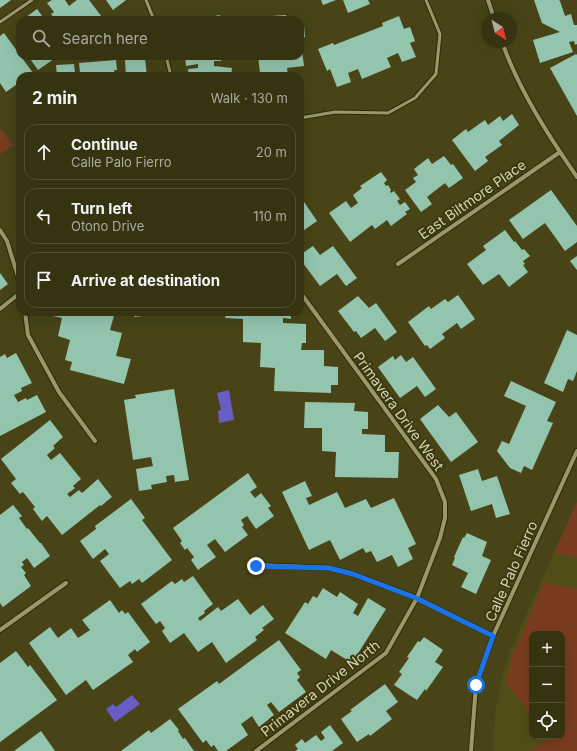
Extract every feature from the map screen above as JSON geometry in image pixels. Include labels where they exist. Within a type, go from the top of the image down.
[{"type":"street","points":[[488,0],[492,12]]},
{"type":"street","points":[[505,48],[525,94],[577,177]]},
{"type":"street","name":"East Biltmore Place","points":[[398,264],[560,152]]},
{"type":"street","points":[[0,230],[7,241],[16,270]]},
{"type":"street","points":[[0,309],[16,296]]},
{"type":"street","name":"Primavera Drive West","points":[[304,298],[436,479],[445,502],[445,518],[440,538],[416,598]]},
{"type":"street","points":[[26,316],[28,335],[59,392],[96,441]]},
{"type":"street","name":"Calle Palo Fierro","points":[[471,751],[476,685],[493,636],[577,451]]},
{"type":"street","points":[[256,566],[329,568],[353,574],[416,598],[493,636]]},
{"type":"street","points":[[0,630],[66,583]]},
{"type":"street","name":"Primavera Drive North","points":[[256,751],[386,654],[416,598]]},
{"type":"lane","points":[[0,22],[32,0]]},
{"type":"lane","points":[[146,0],[152,16]]},
{"type":"lane","points":[[304,117],[335,112],[388,113],[414,98],[436,74],[440,34],[426,0]]},
{"type":"lane","points":[[167,60],[170,72]]},
{"type":"shaded area","points":[[0,128],[13,145],[0,154]]},
{"type":"shaded area","points":[[229,390],[234,420],[219,423],[218,411],[221,410],[217,393]]},
{"type":"shaded area","points":[[577,502],[577,751],[494,751],[493,743],[496,708],[502,677],[511,649]]},
{"type":"shaded area","points":[[577,502],[577,557],[554,553]]},
{"type":"shaded area","points":[[544,583],[577,589],[577,751],[532,751],[548,739],[565,739],[565,631],[529,631],[529,711],[506,682],[514,652]]},
{"type":"shaded area","points":[[132,695],[140,704],[115,722],[106,709],[113,704],[116,707]]},
{"type":"building","points":[[0,0],[11,0],[0,8]]},
{"type":"building","points":[[52,0],[65,0],[69,6],[77,0],[89,0],[101,16],[53,16],[51,14],[54,12],[47,3]]},
{"type":"building","points":[[106,0],[126,0],[113,10]]},
{"type":"building","points":[[321,0],[336,0],[323,5]]},
{"type":"building","points":[[343,0],[368,0],[370,4],[348,13]]},
{"type":"building","points":[[534,0],[559,0],[565,16],[571,14],[574,25],[577,25],[577,44],[575,45],[574,41],[569,42],[573,52],[540,63],[533,40],[560,32],[542,23]]},
{"type":"building","points":[[37,9],[42,16],[27,16]]},
{"type":"building","points":[[399,16],[404,29],[410,27],[415,41],[410,43],[416,57],[402,62],[398,53],[387,58],[391,67],[362,79],[358,69],[348,73],[351,82],[337,87],[330,69],[327,71],[318,49],[333,43],[334,45],[383,26],[382,23]]},
{"type":"building","points":[[4,33],[16,50],[16,60],[24,60],[32,72],[16,72],[16,85],[6,92],[0,83],[0,36]]},
{"type":"building","points":[[576,54],[577,55],[577,116],[550,68]]},
{"type":"building","points":[[31,60],[52,60],[38,70]]},
{"type":"building","points":[[116,60],[117,70],[114,70],[114,72],[80,72],[79,63]]},
{"type":"building","points":[[125,60],[145,60],[147,72],[126,72]]},
{"type":"building","points":[[185,60],[221,60],[214,61],[214,66],[232,68],[232,72],[188,72],[188,69],[198,68],[198,64],[186,66]]},
{"type":"building","points":[[258,60],[303,60],[304,66],[287,68],[288,72],[260,72]]},
{"type":"building","points":[[74,64],[75,72],[57,72],[56,65]]},
{"type":"building","points":[[512,114],[519,125],[499,141],[502,145],[485,157],[488,161],[475,171],[452,140],[466,129],[468,132],[485,120],[488,125],[500,116],[503,121]]},
{"type":"building","points":[[444,156],[451,165],[453,164],[463,178],[449,188],[445,183],[427,197],[432,204],[421,212],[405,190],[416,182],[413,178],[418,175],[414,169],[428,158],[432,164]]},
{"type":"building","points":[[381,172],[387,180],[384,183],[386,186],[388,185],[391,193],[394,191],[400,199],[397,201],[400,205],[405,202],[410,209],[405,212],[407,214],[391,226],[387,220],[375,229],[372,225],[350,242],[329,213],[346,201],[351,208],[358,203],[353,195],[362,188],[360,186]]},
{"type":"building","points":[[551,190],[577,226],[577,242],[565,251],[545,223],[523,239],[509,220]]},
{"type":"building","points":[[304,202],[317,221],[304,230]]},
{"type":"building","points":[[505,230],[514,242],[515,241],[522,250],[524,249],[530,256],[523,261],[525,264],[523,265],[528,272],[509,287],[499,274],[483,285],[467,264],[486,250],[483,246]]},
{"type":"building","points":[[313,246],[320,255],[333,246],[357,278],[346,286],[337,274],[320,286],[304,264],[304,252]]},
{"type":"building","points":[[577,256],[577,270],[570,261]]},
{"type":"building","points":[[0,273],[8,284],[0,290]]},
{"type":"building","points":[[458,295],[475,319],[461,329],[457,323],[442,334],[445,338],[430,349],[427,345],[425,346],[408,322],[429,306],[431,309],[445,299],[448,302]]},
{"type":"building","points":[[358,296],[369,308],[376,303],[397,332],[385,341],[375,328],[361,338],[356,331],[354,332],[338,311]]},
{"type":"building","points":[[53,316],[114,316],[110,330],[122,333],[116,356],[131,359],[124,384],[70,370],[72,362],[65,360],[70,340],[58,336],[62,318]]},
{"type":"building","points":[[225,316],[291,316],[291,319],[283,318],[283,323],[306,324],[306,343],[302,343],[301,350],[324,350],[324,366],[338,367],[338,385],[331,385],[331,393],[274,391],[275,368],[260,367],[261,343],[243,342],[243,319],[225,318]]},
{"type":"building","points":[[567,330],[577,335],[577,371],[573,381],[568,379],[563,392],[544,383]]},
{"type":"building","points":[[16,353],[32,383],[21,388],[22,391],[14,395],[18,402],[26,398],[27,400],[37,395],[46,412],[0,436],[0,357],[5,354],[7,358]]},
{"type":"building","points":[[401,355],[406,362],[413,357],[436,389],[425,397],[417,386],[400,398],[378,367],[393,356],[395,360]]},
{"type":"building","points":[[511,381],[556,402],[547,421],[553,423],[532,470],[524,466],[521,473],[510,468],[497,451],[502,441],[509,444],[526,406],[504,396]]},
{"type":"building","points":[[174,389],[189,480],[175,482],[174,475],[166,476],[167,482],[151,485],[152,489],[139,491],[136,469],[153,466],[151,457],[133,460],[124,400],[136,398],[135,395]]},
{"type":"building","points":[[305,402],[355,403],[354,411],[368,412],[368,429],[362,429],[362,434],[385,435],[385,452],[399,452],[398,478],[335,477],[336,452],[322,451],[322,428],[304,428]]},
{"type":"building","points":[[438,405],[449,417],[456,412],[478,442],[451,462],[420,419]]},
{"type":"building","points":[[50,420],[63,437],[53,446],[55,448],[47,455],[51,460],[60,453],[81,479],[73,486],[75,488],[67,494],[70,497],[79,490],[82,493],[98,479],[112,497],[62,535],[47,516],[42,521],[33,509],[35,507],[23,492],[20,494],[11,483],[16,479],[1,459]]},
{"type":"building","points":[[478,469],[482,481],[497,476],[510,514],[496,518],[492,504],[471,511],[459,475]]},
{"type":"building","points":[[248,473],[257,487],[250,492],[255,498],[261,493],[271,506],[268,508],[274,516],[256,529],[247,516],[241,520],[244,525],[242,527],[248,535],[225,552],[215,539],[207,545],[216,557],[198,570],[191,560],[194,557],[187,548],[185,550],[180,543],[182,541],[173,528]]},
{"type":"building","points":[[305,481],[312,496],[306,498],[309,505],[337,492],[345,508],[366,499],[371,508],[394,498],[416,544],[408,548],[413,559],[398,567],[392,555],[377,562],[371,551],[366,553],[363,548],[340,560],[330,540],[309,550],[282,492]]},
{"type":"building","points":[[131,499],[145,518],[142,520],[172,560],[142,583],[139,579],[132,584],[130,581],[120,588],[100,561],[109,554],[105,549],[93,559],[80,541],[96,529],[95,526]]},
{"type":"building","points":[[13,505],[22,516],[19,518],[27,529],[28,528],[41,543],[50,556],[34,568],[27,558],[22,562],[24,565],[21,567],[26,573],[24,575],[31,586],[3,607],[0,603],[0,515]]},
{"type":"building","points":[[467,533],[487,542],[482,556],[491,560],[476,594],[461,587],[468,573],[452,565],[463,537],[464,538]]},
{"type":"building","points":[[193,576],[213,604],[198,618],[200,621],[218,607],[221,611],[238,599],[250,615],[263,605],[274,619],[262,628],[264,630],[255,637],[257,640],[226,663],[212,642],[198,652],[184,633],[170,643],[162,631],[165,628],[160,621],[156,624],[141,604],[172,581],[175,584],[182,579],[184,582]]},
{"type":"building","points":[[323,588],[337,597],[340,592],[358,604],[353,613],[358,616],[368,598],[386,609],[352,663],[331,650],[326,659],[285,633],[305,602],[308,604],[313,596],[317,598]]},
{"type":"building","points":[[110,600],[119,613],[122,610],[125,614],[128,612],[150,642],[137,652],[135,649],[128,655],[133,662],[93,690],[86,680],[66,695],[29,643],[50,627],[58,638],[71,628],[78,638],[90,630],[82,620]]},
{"type":"building","points":[[424,637],[443,650],[435,662],[443,667],[426,691],[425,689],[417,700],[394,685],[402,674],[399,672],[409,658],[407,657],[418,641],[420,642]]},
{"type":"building","points":[[279,640],[301,670],[297,673],[300,677],[297,680],[306,692],[279,712],[271,702],[267,705],[274,715],[259,727],[252,716],[241,724],[248,735],[226,751],[218,751],[214,745],[211,747],[206,740],[203,743],[178,709],[217,681],[219,684]]},
{"type":"building","points":[[16,651],[28,667],[30,665],[57,700],[0,742],[0,663]]},
{"type":"building","points":[[385,684],[398,702],[386,711],[392,719],[370,736],[369,734],[357,742],[341,719],[352,711],[350,710]]},
{"type":"building","points":[[170,719],[179,730],[178,731],[183,739],[185,738],[194,751],[121,751],[149,730],[151,733]]},
{"type":"building","points":[[330,725],[343,743],[332,751],[295,751],[298,749],[295,745],[302,739],[305,743],[316,735],[321,741],[325,738],[321,732]]},
{"type":"building","points":[[41,731],[55,751],[14,751]]},
{"type":"route","points":[[256,566],[329,568],[353,574],[416,598],[493,636],[476,685]]}]
